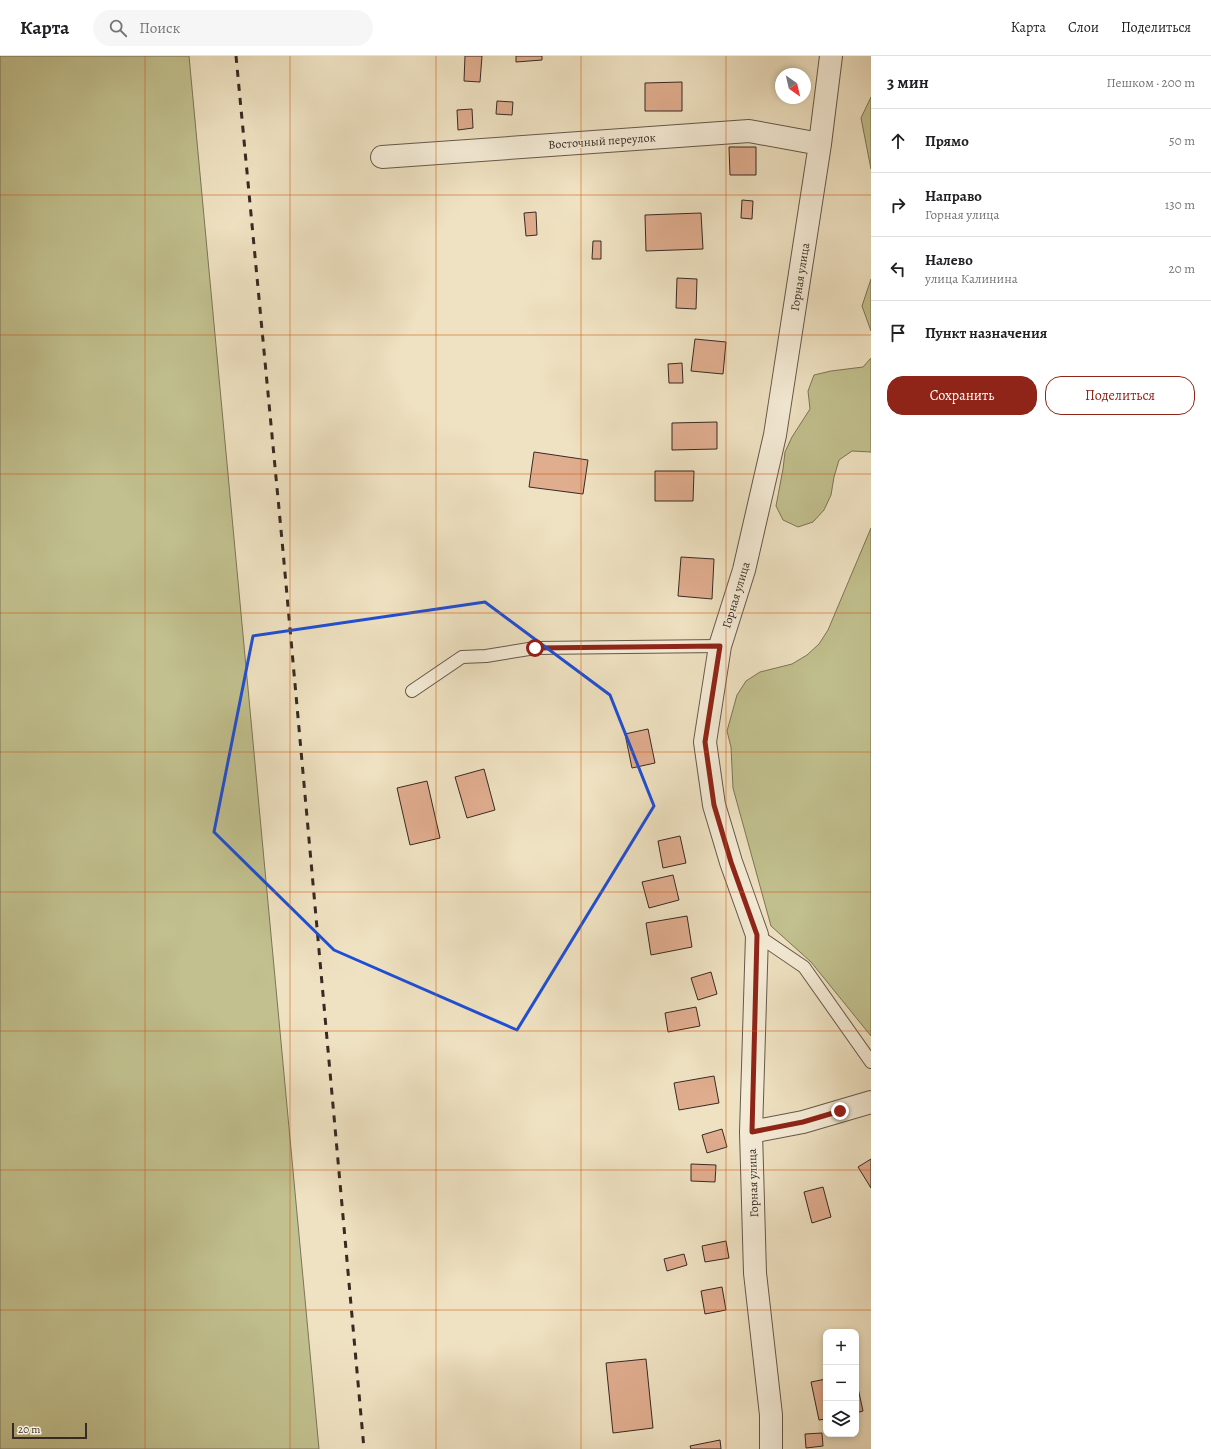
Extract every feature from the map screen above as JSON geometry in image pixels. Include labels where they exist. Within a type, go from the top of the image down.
[{"type":"street","name":"Горная улица","points":[[771,1449],[770,1415],[755,1273],[752,1132],[757,935],[731,862],[714,805],[705,742],[720,646],[744,570],[775,435],[820,144],[831,56]]},
{"type":"street","name":"Восточный переулок","points":[[382,157],[749,131],[820,144]]},
{"type":"street","points":[[752,1132],[803,1122],[871,1102]]},
{"type":"lane","points":[[412,690],[462,657],[486,656],[535,648],[720,646]]},
{"type":"lane","points":[[757,935],[804,967],[871,1062]]},
{"type":"highlighted area","points":[[485,602],[610,695],[654,806],[517,1030],[334,950],[214,832],[253,636]]},
{"type":"shaded area","points":[[0,56],[189,56],[319,1449],[0,1449]]},
{"type":"shaded area","points":[[871,97],[871,169],[861,118]]},
{"type":"shaded area","points":[[871,279],[871,331],[862,306]]},
{"type":"shaded area","points":[[871,358],[871,452],[852,451],[839,460],[831,495],[824,510],[813,522],[798,527],[783,520],[776,506],[785,452],[792,437],[810,409],[808,391],[814,375],[831,371],[863,367]]},
{"type":"shaded area","points":[[871,528],[871,1036],[811,962],[771,926],[733,788],[731,747],[727,731],[737,695],[746,681],[760,672],[792,664],[807,655],[819,644],[828,630]]},
{"type":"building","points":[[465,56],[482,56],[480,82],[464,81]]},
{"type":"building","points":[[516,56],[542,56],[542,60],[516,62]]},
{"type":"building","points":[[682,82],[682,111],[645,111],[645,83]]},
{"type":"building","points":[[497,101],[513,102],[512,115],[496,114]]},
{"type":"building","points":[[472,109],[473,128],[458,130],[457,110]]},
{"type":"building","points":[[729,147],[756,147],[756,175],[730,175]]},
{"type":"building","points":[[742,200],[753,201],[752,219],[741,218]]},
{"type":"building","points":[[536,212],[537,235],[526,236],[524,213]]},
{"type":"building","points":[[701,213],[703,249],[646,251],[645,215]]},
{"type":"building","points":[[593,241],[601,241],[601,259],[592,259]]},
{"type":"building","points":[[677,278],[697,279],[696,309],[676,308]]},
{"type":"building","points":[[695,339],[726,342],[723,374],[691,371]]},
{"type":"building","points":[[682,363],[683,383],[669,383],[668,364]]},
{"type":"building","points":[[717,422],[717,449],[672,450],[672,423]]},
{"type":"building","points":[[534,452],[588,460],[583,494],[529,487]]},
{"type":"building","points":[[655,471],[694,471],[693,501],[655,501]]},
{"type":"building","points":[[681,557],[714,559],[712,599],[678,596]]},
{"type":"building","points":[[648,729],[655,763],[632,768],[625,734]]},
{"type":"building","points":[[484,769],[495,810],[467,818],[455,777]]},
{"type":"building","points":[[427,781],[440,838],[410,845],[397,788]]},
{"type":"building","points":[[680,836],[686,863],[663,868],[658,841]]},
{"type":"building","points":[[673,875],[679,900],[649,908],[642,882]]},
{"type":"building","points":[[687,916],[692,947],[651,955],[646,923]]},
{"type":"building","points":[[711,972],[717,994],[698,1000],[691,978]]},
{"type":"building","points":[[696,1007],[700,1026],[668,1032],[665,1013]]},
{"type":"building","points":[[714,1076],[719,1103],[679,1110],[674,1083]]},
{"type":"building","points":[[722,1129],[727,1147],[707,1153],[702,1135]]},
{"type":"building","points":[[871,1159],[871,1188],[858,1167]]},
{"type":"building","points":[[691,1164],[716,1165],[715,1182],[691,1181]]},
{"type":"building","points":[[823,1187],[831,1217],[812,1223],[804,1192]]},
{"type":"building","points":[[726,1241],[729,1258],[705,1262],[702,1246]]},
{"type":"building","points":[[684,1254],[687,1265],[667,1271],[664,1259]]},
{"type":"building","points":[[722,1287],[726,1310],[705,1314],[701,1291]]},
{"type":"building","points":[[646,1359],[653,1428],[613,1433],[606,1363]]},
{"type":"building","points":[[823,1380],[823,1419],[819,1420],[811,1382]]},
{"type":"building","points":[[859,1393],[863,1411],[859,1412]]},
{"type":"building","points":[[822,1433],[823,1446],[806,1448],[805,1434]]},
{"type":"building","points":[[720,1440],[721,1449],[691,1449],[690,1446]]},
{"type":"railway","points":[[236,56],[283,551],[364,1449]]},
{"type":"route","points":[[535,648],[720,646],[705,742],[714,805],[731,862],[757,935],[752,1132],[803,1122],[840,1111]]}]
